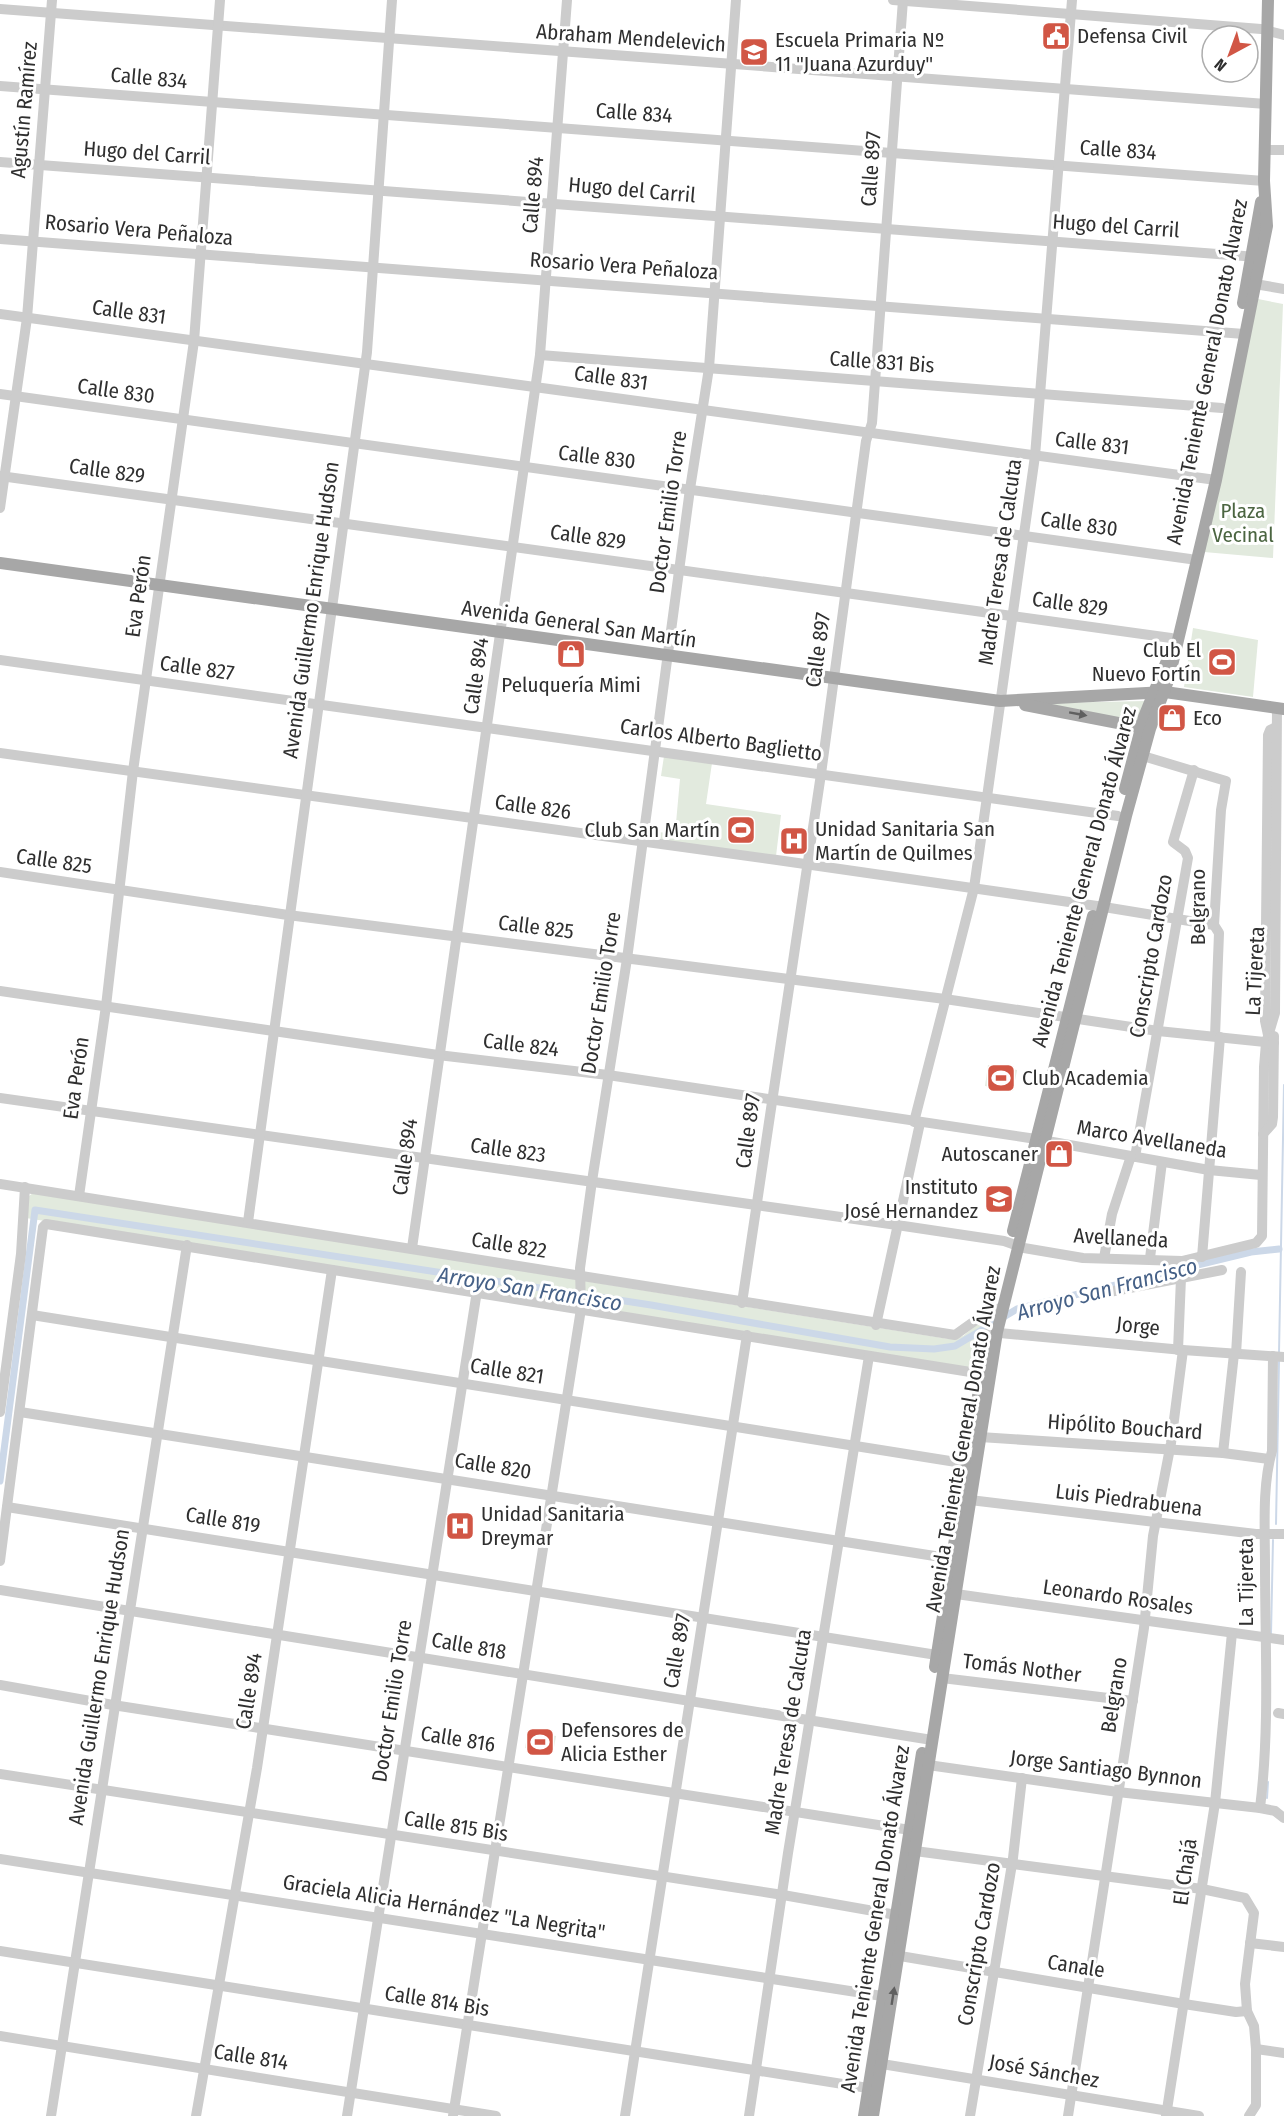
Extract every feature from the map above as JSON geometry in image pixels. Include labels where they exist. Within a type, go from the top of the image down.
[{"type":"main road","name":"Avenida Teniente General Donato Álvarez","points":[[1160,695],[1190,559],[1212,479],[1222,408],[1255,284],[1264,181],[1268,0]]},
{"type":"main road","name":"Avenida Teniente General Donato Álvarez","points":[[1100,906],[1118,816],[1146,728],[1160,695],[1212,479],[1256,257]]},
{"type":"main road","name":"Avenida General San Martín","points":[[0,564],[1000,701],[1160,695],[1279,715]]},
{"type":"main road","points":[[1000,701],[1146,728]]},
{"type":"main road","name":"Avenida Teniente General Donato Álvarez","points":[[864,2116],[882,1996],[915,1851],[924,1765],[993,1332],[1071,1017],[1143,756],[1146,728]]},
{"type":"main road","name":"Avenida Teniente General Donato Álvarez","points":[[956,1560],[970,1500],[971,1465],[980,1437],[985,1374]]},
{"type":"main road","name":"Avenida Teniente General Donato Álvarez","points":[[928,1740],[942,1678],[941,1656]]},
{"type":"main road","name":"Avenida Teniente General Donato Álvarez","points":[[873,2116],[900,1956],[901,1916],[909,1830],[924,1765]]},
{"type":"street","name":"Agustín Ramírez","points":[[0,508],[2,476],[27,318],[52,0]]},
{"type":"street","name":"Eva Perón","points":[[79,1196],[106,1006],[118,889],[145,681],[194,341],[220,0]]},
{"type":"street","name":"Avenida Guillermo Enrique Hudson","points":[[248,1222],[272,1030],[366,364],[392,0]]},
{"type":"street","name":"Calle 894","points":[[412,1248],[438,1055],[526,467],[540,355],[567,0]]},
{"type":"street","name":"Doctor Emilio Torre","points":[[454,2113],[580,1309],[579,1276],[592,1181],[627,959],[690,489],[709,368],[712,292],[736,0]]},
{"type":"street","points":[[893,0],[1267,31],[1284,36]]},
{"type":"street","name":"Calle 897","points":[[742,1303],[870,432],[902,0]]},
{"type":"street","name":"Madre Teresa de Calcuta","points":[[876,1325],[917,1122],[945,999],[974,888],[1035,456],[1072,0]]},
{"type":"street","name":"Abraham Mendelevich","points":[[0,9],[1266,104]]},
{"type":"street","name":"Calle 834","points":[[0,86],[1264,181]]},
{"type":"street","points":[[1265,150],[1284,150]]},
{"type":"street","name":"Hugo del Carril","points":[[0,162],[1256,257]]},
{"type":"street","name":"Rosario Vera Peñaloza","points":[[0,239],[1241,333]]},
{"type":"street","points":[[1255,284],[1284,289]]},
{"type":"street","name":"Calle 831","points":[[0,314],[1212,479]]},
{"type":"street","name":"Calle 831 Bis","points":[[540,355],[1222,408]]},
{"type":"street","name":"Calle 830","points":[[0,394],[354,441],[1190,559]]},
{"type":"street","name":"Calle 829","points":[[2,476],[1171,638]]},
{"type":"street","name":"Calle 827","points":[[0,660],[318,704]]},
{"type":"street","name":"Carlos Alberto Baglietto","points":[[318,704],[1118,816]]},
{"type":"street","name":"La Tijereta","points":[[1270,1040],[1274,1023],[1274,783],[1279,715]]},
{"type":"street","name":"Calle 826","points":[[0,753],[974,888],[1214,925]]},
{"type":"street","points":[[1143,756],[1194,770]]},
{"type":"street","name":"Belgrano","points":[[1194,770],[1224,778],[1226,784],[1221,810],[1214,925],[1219,933],[1217,1037],[1202,1257]]},
{"type":"street","name":"Conscripto Cardozo","points":[[1104,1258],[1112,1214],[1133,1156],[1158,1031],[1188,858],[1185,851],[1173,842],[1194,770]]},
{"type":"street","points":[[1261,1175],[1263,1134],[1272,1124],[1273,1117],[1270,1040],[1265,1020],[1273,858]]},
{"type":"street","name":"Calle 825","points":[[0,873],[288,915],[945,999],[1158,1031],[1270,1040]]},
{"type":"street","name":"Calle 824","points":[[0,991],[438,1055],[608,1075],[1040,1140]]},
{"type":"street","name":"Calle 823","points":[[0,1098],[592,1181],[1014,1244]]},
{"type":"street","name":"Marco Avellaneda","points":[[1040,1140],[1209,1170],[1261,1175]]},
{"type":"street","points":[[1150,1258],[1162,1162]]},
{"type":"street","name":"Avellaneda","points":[[1014,1244],[1077,1257],[1150,1258],[1182,1262],[1256,1243],[1262,1236],[1261,1175]]},
{"type":"street","name":"Calle 822","points":[[0,1184],[412,1248],[876,1325],[955,1335],[999,1308]]},
{"type":"street","points":[[0,1412],[3,1368],[21,1254],[25,1187]]},
{"type":"street","points":[[0,1561],[43,1227],[46,1224],[477,1291],[985,1374]]},
{"type":"street","name":"Avenida Guillermo Enrique Hudson","points":[[51,2116],[113,1705],[187,1245]]},
{"type":"street","name":"Calle 894","points":[[196,2116],[220,1985],[233,1893],[277,1636],[332,1270]]},
{"type":"street","points":[[1104,1293],[1222,1270]]},
{"type":"street","points":[[1223,1453],[1235,1354],[1241,1272]]},
{"type":"street","name":"Belgrano","points":[[1068,2116],[1144,1620],[1155,1523],[1169,1450],[1181,1350],[1181,1278]]},
{"type":"street","name":"Doctor Emilio Torre","points":[[347,2116],[477,1291]]},
{"type":"street","name":"Calle 821","points":[[32,1315],[971,1465]]},
{"type":"street","name":"Jorge","points":[[993,1332],[1279,1357]]},
{"type":"street","name":"Calle 897","points":[[625,2116],[660,1878],[747,1335]]},
{"type":"street","name":"Madre Teresa de Calcuta","points":[[749,2116],[869,1356]]},
{"type":"street","name":"La Tijereta","points":[[1260,1808],[1263,1778],[1265,1533],[1269,1459],[1272,1451],[1279,1357]]},
{"type":"street","name":"Calle 820","points":[[20,1412],[956,1560]]},
{"type":"street","name":"Hipólito Bouchard","points":[[980,1437],[1223,1453],[1269,1459]]},
{"type":"street","name":"Luis Piedrabuena","points":[[970,1500],[1155,1523],[1284,1534]]},
{"type":"street","name":"Calle 819","points":[[7,1508],[432,1573],[941,1656]]},
{"type":"street","points":[[0,1591],[0,1598]]},
{"type":"street","name":"Calle 818","points":[[0,1591],[928,1740]]},
{"type":"street","name":"Leonardo Rosales","points":[[950,1593],[1284,1640]]},
{"type":"street","name":"El Chajá","points":[[1166,2113],[1215,1803],[1232,1633]]},
{"type":"street","name":"Tomás Nother","points":[[942,1678],[1132,1701]]},
{"type":"street","name":"Calle 816","points":[[0,1684],[262,1729],[909,1830]]},
{"type":"street","name":"Jorge Santiago Bynnon","points":[[924,1765],[1118,1792],[1260,1808],[1275,1811],[1284,1818]]},
{"type":"street","name":"Calle 815 Bis","points":[[0,1774],[901,1916]]},
{"type":"street","name":"Conscripto Cardozo","points":[[970,2116],[1011,1865],[1022,1778]]},
{"type":"street","points":[[915,1851],[1202,1889],[1239,1896],[1253,1908],[1245,1984],[1247,2011],[1254,2026],[1256,2105],[1249,2116]]},
{"type":"street","name":"Graciela Alicia Hernández \"La Negrita\"","points":[[0,1859],[233,1893],[882,1996]]},
{"type":"street","points":[[1250,1943],[1284,1947]]},
{"type":"street","name":"Calle 814 Bis","points":[[0,1951],[868,2088]]},
{"type":"street","name":"Canale","points":[[900,1956],[1184,2004],[1236,2012],[1247,2011]]},
{"type":"street","name":"Calle 814","points":[[0,2036],[351,2093],[454,2113],[496,2116]]},
{"type":"street","points":[[1256,2049],[1284,2053]]},
{"type":"street","name":"José Sánchez","points":[[882,2064],[1166,2113],[1199,2116]]},
{"type":"green space","name":"Plaza Vecinal","points":[[1258,299],[1283,304],[1273,558],[1204,552]]},
{"type":"green space","name":"Club El Nuevo Fortín","points":[[1193,628],[1258,640],[1253,697],[1184,687]]},
{"type":"green space","points":[[1146,701],[1136,722],[1047,706],[1048,703]]},
{"type":"green space","points":[[664,756],[712,763],[706,804],[781,815],[776,856],[649,839],[650,831],[675,834],[680,779],[661,776]]},
{"type":"green space","name":"Club Academia","points":[[988,1065],[1017,1070],[1013,1091],[985,1086]]},
{"type":"green space","points":[[33,1193],[949,1339],[963,1336],[981,1321],[988,1322],[978,1369],[26,1218],[29,1196]]},
{"type":"green space","name":"Defensores de Alicia Esther","points":[[528,1731],[556,1736],[553,1753],[525,1748]]},
{"type":"waterway","points":[[1279,1353],[1284,1085]]},
{"type":"waterway","name":"Arroyo San Francisco","points":[[0,1481],[35,1210],[651,1305],[890,1347],[934,1349],[955,1346],[1017,1309],[1251,1252],[1279,1249]]},
{"type":"waterway","points":[[1276,1524],[1279,1361]]},
{"type":"waterway","points":[[1271,1634],[1273,1540]]},
{"type":"waterway","points":[[1267,1798],[1268,1782]]},
{"type":"place","name":"Defensa Civil","points":[[1056,36]]},
{"type":"place","name":"Escuela Primaria Nº 11 \"Juana Azurduy\"","points":[[754,52]]},
{"type":"place","name":"Peluquería Mimi","points":[[571,654]]},
{"type":"place","name":"Club El Nuevo Fortín","points":[[1222,662]]},
{"type":"place","name":"Eco","points":[[1172,718]]},
{"type":"place","name":"Club San Martín","points":[[741,830]]},
{"type":"place","name":"Unidad Sanitaria San Martín de Quilmes","points":[[794,841]]},
{"type":"place","name":"Club Academia","points":[[1001,1078]]},
{"type":"place","name":"Autoscaner","points":[[1059,1154]]},
{"type":"place","name":"Instituto José Hernandez","points":[[999,1199]]},
{"type":"place","name":"Unidad Sanitaria Dreymar","points":[[460,1526]]},
{"type":"place","name":"Defensores de Alicia Esther","points":[[540,1742]]}]
